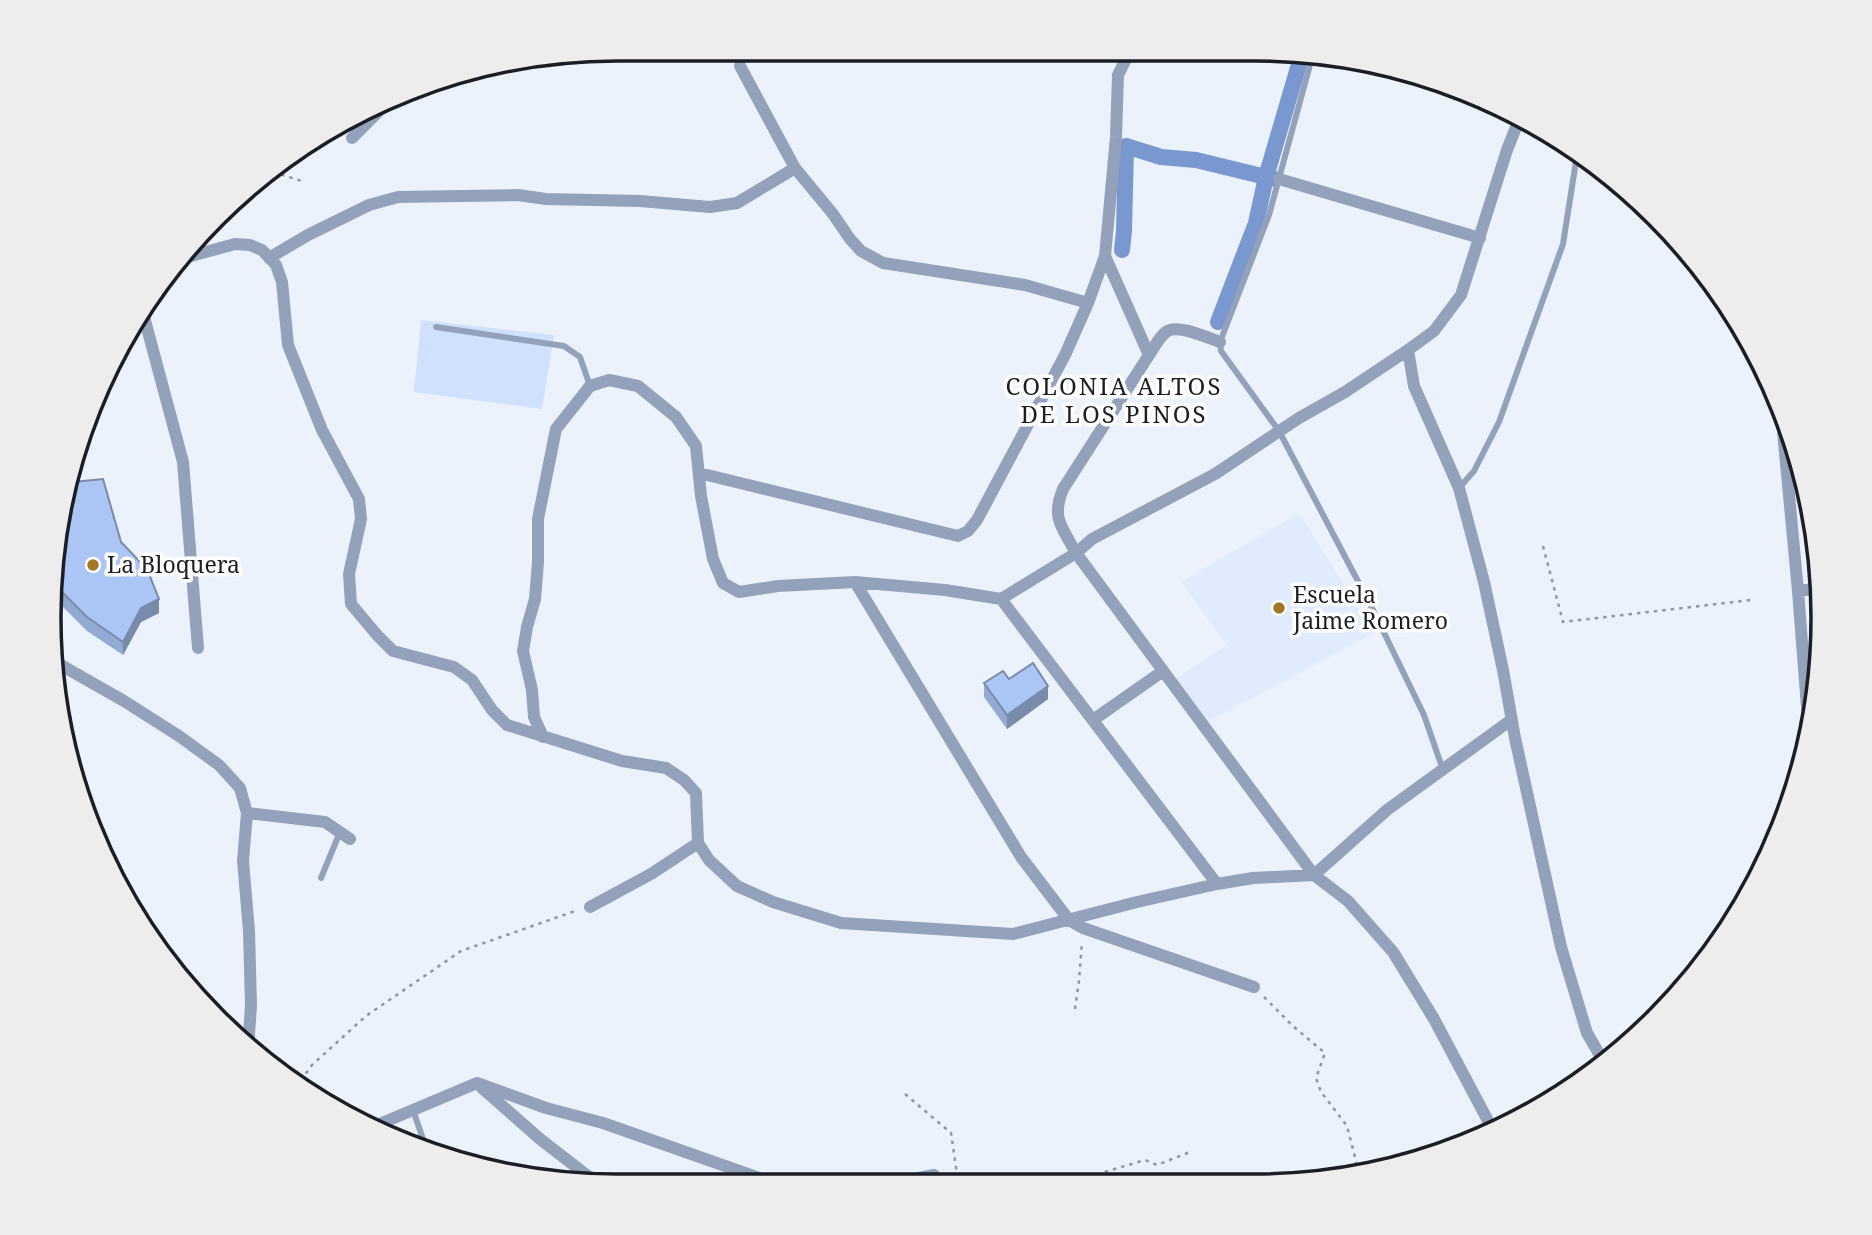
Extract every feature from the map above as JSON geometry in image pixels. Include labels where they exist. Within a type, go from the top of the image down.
[{"type":"street","points":[[699,474],[958,536],[968,531],[977,520],[1065,355],[1105,256],[1116,137],[1118,75],[1125,61]]},
{"type":"street","points":[[740,66],[795,168],[861,251],[883,263],[1025,285],[1088,303]]},
{"type":"street","points":[[352,138],[371,119]]},
{"type":"street","points":[[543,737],[534,717],[532,690],[523,651],[535,599],[538,519],[556,429],[590,386],[609,380],[638,386],[676,417],[696,446],[712,559],[723,583],[739,592],[778,586],[855,582],[946,590],[1001,599],[1092,539],[1215,474],[1408,351],[1434,331],[1461,295],[1516,127]]},
{"type":"street","points":[[269,258],[369,205],[398,197],[518,195],[546,199],[640,201],[710,207],[737,203],[795,168]]},
{"type":"street","points":[[1279,179],[1480,238]]},
{"type":"street","points":[[197,254],[235,244],[250,245],[262,250],[276,265],[282,282],[288,345],[322,430],[359,499],[361,519],[349,575],[351,604],[393,651],[454,667],[472,680],[492,710],[507,725],[622,761],[666,768],[684,780],[696,793],[698,843],[709,860],[737,886],[773,902],[841,923],[1013,934],[1217,884],[1253,878],[1314,875],[1387,810],[1511,720]]},
{"type":"street","points":[[1105,256],[1149,355]]},
{"type":"street","points":[[146,323],[183,462],[198,648]]},
{"type":"street","points":[[1220,342],[1184,329],[1172,328],[1164,332],[1063,489],[1057,511],[1060,523],[1076,552],[1314,875],[1348,901],[1393,952],[1434,1019],[1488,1122]]},
{"type":"street","points":[[1408,351],[1414,386],[1459,488],[1484,582],[1561,947],[1587,1033],[1599,1054]]},
{"type":"street","points":[[1785,451],[1806,691]]},
{"type":"street","points":[[855,582],[1021,857],[1069,920],[1083,928],[1254,987]]},
{"type":"street","points":[[1798,591],[1810,589]]},
{"type":"street","points":[[1001,599],[1217,884]]},
{"type":"street","points":[[63,667],[135,708],[219,765],[240,788],[247,813],[243,861],[249,931],[249,1034]]},
{"type":"street","points":[[1093,720],[1163,671]]},
{"type":"street","points":[[247,813],[325,822],[345,835]]},
{"type":"street","points":[[590,907],[651,874],[698,843]]},
{"type":"street","points":[[477,1083],[540,1139],[584,1173]]},
{"type":"street","points":[[384,1122],[477,1083],[546,1108],[603,1123],[748,1174]]},
{"type":"lane","points":[[1310,64],[1269,215],[1220,342],[1221,351],[1279,431],[1372,608],[1424,715],[1443,770]]},
{"type":"lane","points":[[1459,488],[1474,471],[1499,422],[1563,244],[1576,163]]},
{"type":"lane","points":[[436,327],[564,346],[580,357],[590,386]]},
{"type":"lane","points":[[321,878],[345,835]]},
{"type":"lane","points":[[413,1110],[422,1138]]},
{"type":"path","points":[[281,175],[305,182]]},
{"type":"path","points":[[1543,546],[1563,621],[1751,600]]},
{"type":"path","points":[[305,1078],[312,1065],[366,1016],[461,951],[557,916],[590,907]]},
{"type":"path","points":[[1075,1009],[1083,928]]},
{"type":"path","points":[[1254,987],[1325,1053],[1316,1078],[1321,1092],[1347,1126],[1355,1164]]},
{"type":"path","points":[[905,1094],[951,1133],[957,1174]]},
{"type":"path","points":[[1097,1174],[1144,1160],[1157,1165],[1190,1152]]},
{"type":"shaded area","points":[[421,320],[554,335],[542,409],[414,392]]},
{"type":"shaded area","name":"Escuela Jaime Romero","points":[[1299,513],[1374,633],[1202,725],[1172,681],[1227,645],[1181,582]]},
{"type":"building","name":"La Bloquera","points":[[103,479],[121,542],[147,569],[159,599],[141,608],[123,642],[87,617],[62,592],[66,545],[78,481]]},
{"type":"building","points":[[1033,663],[1048,686],[1007,715],[984,683],[1003,671],[1009,679]]},
{"type":"waterway","points":[[1275,179],[1266,177],[1299,63]]},
{"type":"waterway","points":[[1122,250],[1126,146],[1161,157],[1196,160],[1266,177],[1256,223],[1218,322]]},
{"type":"place","name":"La Bloquera","points":[[93,565]]},
{"type":"place","name":"Escuela Jaime Romero","points":[[1279,608]]},
{"type":"district","name":"COLONIA ALTOS DE LOS PINOS","points":[[1114,401]]}]
